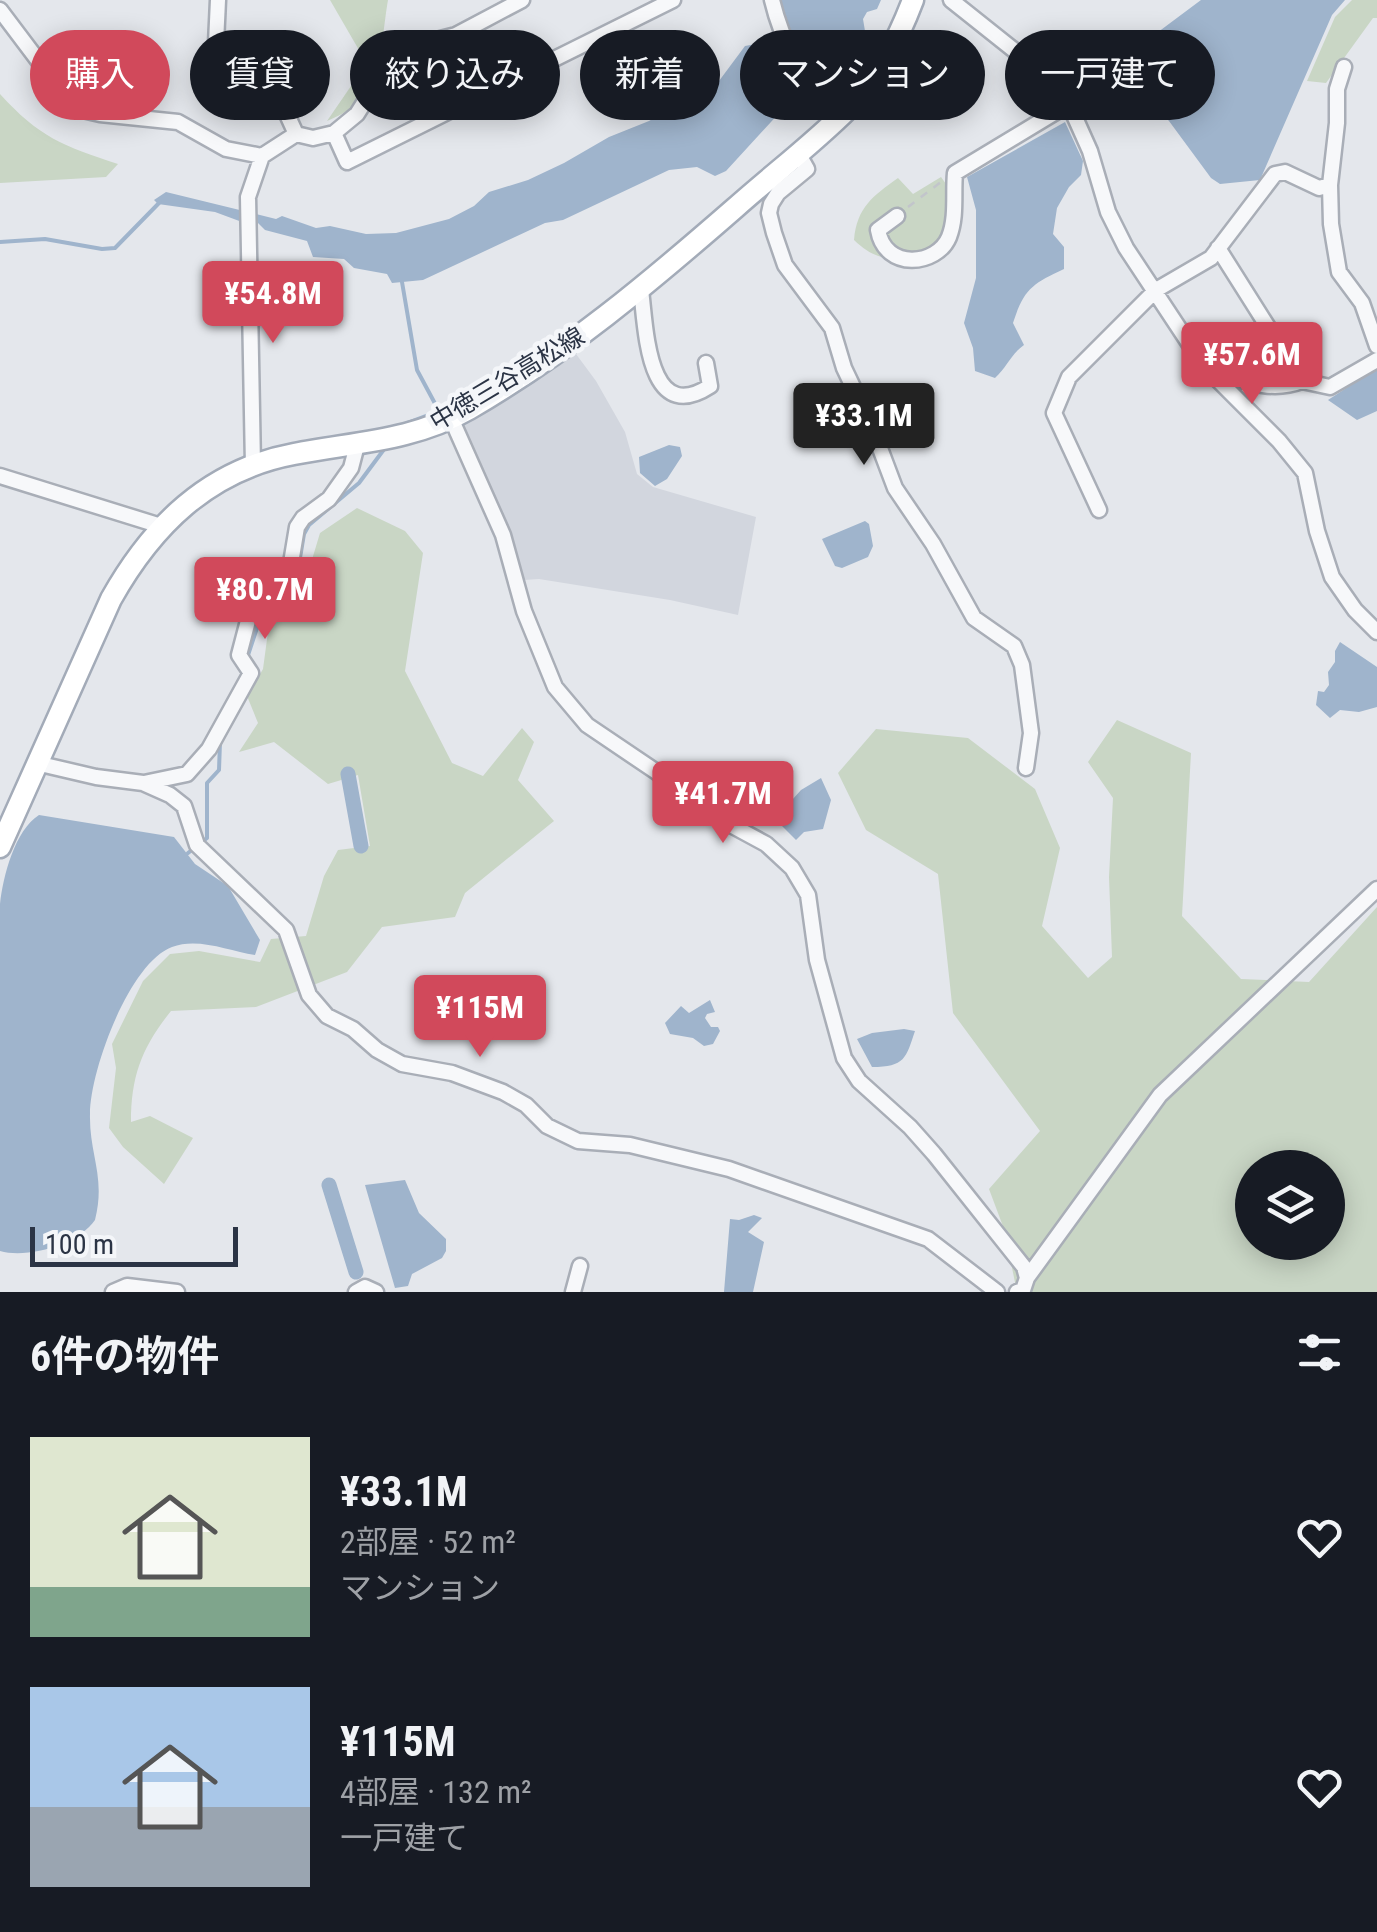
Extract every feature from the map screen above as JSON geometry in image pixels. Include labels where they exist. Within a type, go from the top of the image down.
[{"type":"main road","name":"中徳三谷高松線","points":[[0,847],[110,599],[131,563],[161,526],[204,490],[253,466],[293,454],[412,434],[451,418],[562,351],[641,290],[834,123],[880,71],[913,0]]},
{"type":"street","points":[[218,0],[215,66],[240,81],[276,88],[296,134]]},
{"type":"street","points":[[253,466],[248,197],[262,156],[296,134],[313,138],[334,133],[357,114],[379,79],[422,44],[456,36],[522,0]]},
{"type":"street","points":[[334,133],[347,162],[673,0]]},
{"type":"street","points":[[772,0],[808,85],[834,123]]},
{"type":"street","points":[[952,0],[1005,42]]},
{"type":"street","points":[[0,10],[74,108],[178,122],[226,149],[262,156]]},
{"type":"street","points":[[1344,67],[1337,89],[1330,224],[1339,272],[1362,304],[1377,346]]},
{"type":"street","points":[[897,216],[878,230],[892,256],[912,260],[940,250],[948,240],[953,220],[955,173],[1043,120]]},
{"type":"street","points":[[1077,120],[1108,212],[1126,248],[1204,366],[1305,473],[1317,531],[1332,576],[1355,610],[1377,632]]},
{"type":"street","points":[[798,153],[807,169],[778,193],[769,214],[785,265],[832,328],[844,368],[895,488],[933,544],[974,618],[1014,646],[1022,665],[1031,733],[1026,768]]},
{"type":"street","points":[[1099,510],[1054,413],[1069,377],[1156,290],[1211,258],[1275,174],[1285,172],[1319,188],[1330,185]]},
{"type":"street","points":[[1218,248],[1302,381]]},
{"type":"street","points":[[641,290],[650,355],[662,388],[677,396],[700,392],[710,386],[706,363]]},
{"type":"street","points":[[1204,366],[1260,387],[1283,388],[1302,381],[1330,387],[1377,360]]},
{"type":"street","points":[[451,418],[503,535],[524,611],[556,687],[587,725],[658,773],[692,804],[766,844],[792,868],[808,895],[817,960],[844,1058],[859,1080],[934,1154],[1024,1267],[1027,1278]]},
{"type":"street","points":[[143,783],[188,774],[209,750],[251,673],[239,655],[250,613],[291,563],[297,528],[330,499],[351,468],[357,445]]},
{"type":"street","points":[[0,476],[161,526]]},
{"type":"street","points":[[36,763],[143,783],[170,794],[184,806],[198,845],[286,930],[309,995],[328,1016],[402,1064],[452,1073],[502,1092],[526,1105],[547,1126],[578,1141],[630,1144],[729,1170],[928,1239],[997,1292]]},
{"type":"street","points":[[1018,1292],[1160,1095],[1377,890]]},
{"type":"street","points":[[574,1292],[580,1266]]},
{"type":"street","points":[[113,1292],[127,1286],[177,1292]]},
{"type":"street","points":[[356,1292],[365,1287],[376,1292]]},
{"type":"path","points":[[897,216],[955,173]]},
{"type":"shaded area","points":[[576,354],[625,432],[637,474],[653,487],[756,517],[738,615],[670,600],[539,579],[524,580],[505,520],[461,432],[462,420]]},
{"type":"green space","points":[[330,0],[388,0],[384,30],[350,30],[350,35]]},
{"type":"green space","points":[[1352,0],[1377,0],[1377,18],[1373,18],[1326,83],[1307,81],[1335,17]]},
{"type":"green space","points":[[350,87],[350,109],[330,117]]},
{"type":"green space","points":[[0,94],[27,121],[53,138],[118,164],[106,177],[0,183]]},
{"type":"green space","points":[[941,177],[951,191],[946,242],[910,256],[888,258],[877,256],[854,240],[868,203],[898,178],[913,194]]},
{"type":"green space","points":[[357,508],[405,531],[423,553],[405,671],[452,763],[483,776],[522,728],[534,742],[518,780],[554,821],[465,893],[455,917],[382,927],[347,972],[256,1007],[171,1011],[140,1063],[131,1122],[150,1116],[193,1138],[164,1184],[123,1147],[109,1128],[116,1068],[112,1044],[143,981],[170,954],[199,951],[260,962],[271,939],[306,936],[324,876],[338,850],[370,846],[358,775],[328,784],[274,742],[239,752],[258,723],[247,696],[263,669],[270,617],[311,563],[320,533]]},
{"type":"green space","points":[[1117,720],[1191,753],[1182,916],[1241,979],[1309,982],[1377,907],[1377,1292],[1017,1292],[1004,1229],[989,1189],[1040,1131],[953,1013],[938,874],[866,830],[838,773],[876,729],[968,738],[1035,789],[1060,848],[1042,926],[1088,978],[1112,957],[1109,877],[1113,798],[1088,762]]},
{"type":"water","points":[[781,0],[881,0],[877,9],[867,12],[863,19],[865,30],[787,30]]},
{"type":"water","points":[[1201,0],[1345,0],[1332,15],[1260,180],[1220,184],[1211,178],[1168,120],[1215,120],[1215,30],[1161,30]]},
{"type":"water","points":[[740,53],[740,120],[773,120],[726,171],[715,176],[697,167],[669,170],[423,280],[392,283],[387,274],[354,268],[344,259],[313,257],[307,241],[265,230],[257,222],[242,222],[215,212],[158,204],[154,200],[166,192],[276,219],[282,216],[316,228],[396,233],[449,219],[474,206],[489,192],[528,180],[609,137],[651,120],[720,120],[720,80]]},
{"type":"water","points":[[1065,122],[1083,161],[1081,175],[1057,208],[1053,234],[1064,247],[1064,269],[1037,284],[1021,302],[1013,323],[1024,345],[995,378],[975,371],[973,348],[964,323],[976,278],[976,210],[967,177]]},
{"type":"water","points":[[1377,368],[1377,411],[1357,420],[1328,400]]},
{"type":"water","points":[[669,445],[680,447],[682,456],[667,479],[655,486],[640,473],[639,457]]},
{"type":"water","points":[[865,521],[873,546],[868,557],[842,568],[835,566],[822,539]]},
{"type":"water","points":[[1340,642],[1377,667],[1377,707],[1359,712],[1340,710],[1330,718],[1316,705],[1318,691],[1324,692],[1329,685],[1328,672]]},
{"type":"water","points":[[821,778],[831,800],[823,829],[804,832],[796,840],[775,819],[801,790]]},
{"type":"water","points":[[39,815],[174,837],[195,864],[228,886],[260,940],[255,955],[203,944],[182,944],[156,957],[141,974],[115,1020],[92,1095],[90,1129],[99,1191],[95,1220],[77,1236],[52,1248],[11,1253],[0,1251],[0,904],[7,867],[17,842]]},
{"type":"water","points":[[710,1000],[715,1012],[705,1018],[720,1031],[713,1044],[704,1046],[693,1038],[670,1034],[665,1023],[681,1006],[689,1013]]},
{"type":"water","points":[[904,1029],[915,1031],[902,1059],[872,1067],[857,1039]]},
{"type":"water","points":[[405,1180],[419,1213],[446,1239],[446,1251],[442,1258],[412,1274],[408,1286],[395,1288],[365,1185]]},
{"type":"water","points":[[754,1215],[762,1218],[748,1232],[764,1242],[753,1292],[724,1292],[730,1219]]},
{"type":"waterway","points":[[0,242],[45,239],[115,248],[160,202]]},
{"type":"waterway","points":[[402,282],[417,370],[439,411],[407,423]]},
{"type":"waterway","points":[[247,658],[263,610],[298,570],[309,525],[359,483],[385,448]]},
{"type":"waterway","points":[[188,853],[207,838],[207,783],[219,770],[220,742]]},
{"type":"waterway","points":[[348,774],[361,846]]},
{"type":"waterway","points":[[329,1185],[356,1272]]}]
